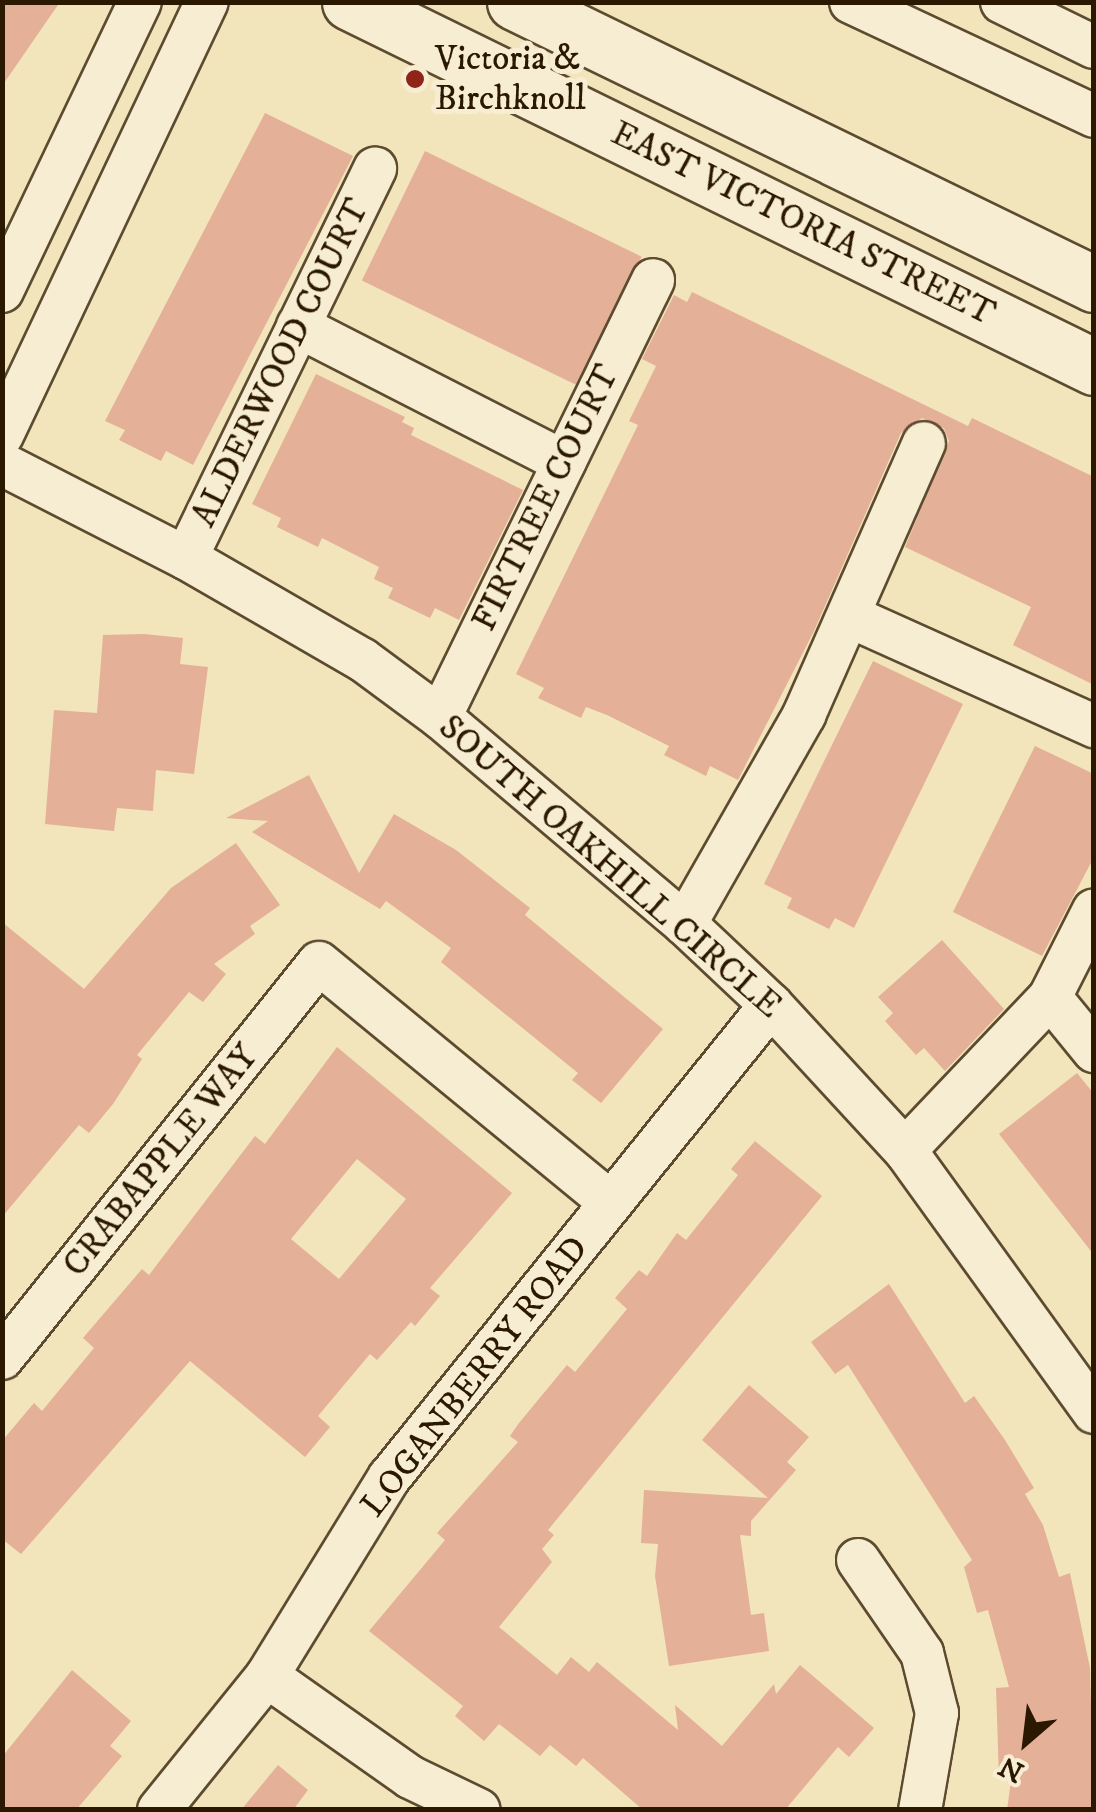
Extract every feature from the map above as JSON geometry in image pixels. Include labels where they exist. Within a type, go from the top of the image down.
[{"type":"main road","name":"EAST VICTORIA STREET","points":[[350,2],[1094,367]]},
{"type":"main road","name":"EAST VICTORIA STREET","points":[[515,2],[1094,284]]},
{"type":"street","points":[[2,291],[140,2]]},
{"type":"street","points":[[2,435],[207,2]]},
{"type":"street","points":[[851,2],[1094,116]]},
{"type":"street","points":[[1002,2],[1094,46]]},
{"type":"street","name":"ALDERWOOD COURT","points":[[186,558],[376,168]]},
{"type":"street","name":"FIRTREE COURT","points":[[440,717],[653,280]]},
{"type":"street","points":[[298,326],[564,462]]},
{"type":"street","points":[[685,924],[804,715],[924,443]]},
{"type":"street","name":"SOUTH OAKHILL CIRCLE","points":[[2,464],[186,558],[363,660],[440,717],[685,924],[771,1005],[905,1150],[1094,1412]]},
{"type":"street","points":[[849,616],[1094,726]]},
{"type":"street","points":[[905,1150],[1050,997],[1094,910]]},
{"type":"street","name":"CRABAPPLE WAY","points":[[2,1358],[319,963],[610,1202]]},
{"type":"street","points":[[1050,997],[1094,1051]]},
{"type":"street","name":"LOGANBERRY ROAD","points":[[159,1810],[267,1676],[389,1478],[771,1005]]},
{"type":"street","points":[[858,1560],[922,1653],[933,1698],[932,1764],[920,1810]]},
{"type":"street","points":[[267,1676],[410,1778],[479,1810]]},
{"type":"building","points":[[2,2],[60,2],[2,86]]},
{"type":"building","points":[[265,113],[353,156],[193,465],[166,451],[161,461],[119,440],[125,430],[105,421]]},
{"type":"building","points":[[425,151],[642,257],[578,386],[362,280]]},
{"type":"building","points":[[692,292],[968,426],[972,418],[1094,477],[1094,685],[1013,645],[1031,607],[905,547],[949,441],[944,428],[922,418],[901,433],[814,631],[738,780],[710,766],[706,776],[664,755],[669,746],[607,715],[586,707],[581,718],[538,698],[544,688],[516,674],[638,425],[629,421],[656,366],[642,359],[674,295],[687,302]]},
{"type":"building","points":[[316,374],[405,417],[402,422],[414,428],[411,435],[523,490],[459,620],[435,608],[430,618],[388,598],[393,588],[374,579],[379,567],[322,538],[318,547],[277,527],[281,518],[252,504]]},
{"type":"building","points":[[103,635],[183,638],[180,664],[208,667],[194,774],[156,770],[153,811],[117,808],[114,831],[45,824],[54,710],[97,713]]},
{"type":"building","points":[[873,661],[963,704],[854,928],[835,918],[829,929],[787,908],[792,898],[764,884]]},
{"type":"building","points":[[1035,746],[1094,774],[1094,857],[1042,956],[953,912]]},
{"type":"building","points":[[309,775],[359,873],[394,814],[456,850],[530,908],[525,915],[663,1029],[601,1103],[572,1080],[578,1073],[441,962],[451,948],[386,901],[380,909],[252,832],[268,821],[226,818]]},
{"type":"building","points":[[236,843],[280,905],[250,926],[255,934],[214,964],[226,974],[203,1002],[189,992],[137,1055],[142,1059],[89,1133],[79,1125],[2,1217],[2,922],[84,989],[171,888]]},
{"type":"building","points":[[942,940],[1004,1009],[945,1071],[924,1048],[916,1055],[885,1021],[893,1013],[878,997]]},
{"type":"building","points":[[337,1047],[512,1193],[430,1288],[440,1296],[415,1326],[411,1322],[377,1360],[370,1354],[318,1416],[330,1427],[305,1457],[190,1361],[21,1554],[2,1539],[2,1441],[34,1403],[42,1411],[94,1348],[83,1338],[142,1269],[149,1275],[255,1136],[265,1144]],"holes":[[[357,1159],[406,1199],[339,1279],[291,1239]]]},
{"type":"building","points":[[1077,1073],[1094,1094],[1094,1255],[999,1134]]},
{"type":"building","points":[[755,1141],[822,1196],[548,1530],[554,1535],[542,1549],[552,1562],[499,1627],[557,1675],[571,1657],[589,1672],[597,1662],[678,1730],[675,1705],[722,1746],[774,1684],[776,1694],[800,1665],[874,1728],[849,1757],[838,1747],[785,1810],[643,1810],[583,1758],[576,1766],[550,1745],[540,1756],[499,1724],[484,1741],[455,1716],[463,1706],[369,1631],[445,1540],[437,1533],[518,1442],[510,1436],[519,1423],[567,1365],[575,1372],[627,1309],[615,1298],[639,1270],[647,1276],[677,1233],[686,1240],[738,1175],[731,1169]]},
{"type":"building","points":[[889,1284],[965,1403],[974,1396],[1005,1440],[1034,1488],[1025,1494],[1043,1525],[1059,1577],[1070,1573],[1090,1668],[1094,1810],[1007,1810],[1011,1781],[999,1779],[996,1688],[1009,1687],[988,1610],[977,1613],[964,1567],[972,1560],[848,1365],[835,1374],[811,1342]]},
{"type":"building","points":[[749,1385],[809,1437],[787,1462],[796,1470],[751,1521],[751,1536],[740,1535],[751,1615],[764,1613],[769,1651],[669,1666],[655,1576],[658,1544],[641,1543],[644,1490],[768,1498],[702,1440]]},
{"type":"building","points":[[72,1670],[131,1721],[110,1746],[122,1756],[76,1810],[2,1810],[2,1757]]},
{"type":"building","points":[[278,1765],[308,1790],[293,1810],[241,1810]]},
{"type":"place","name":"Victoria & Birchknoll","points":[[415,79]]}]
